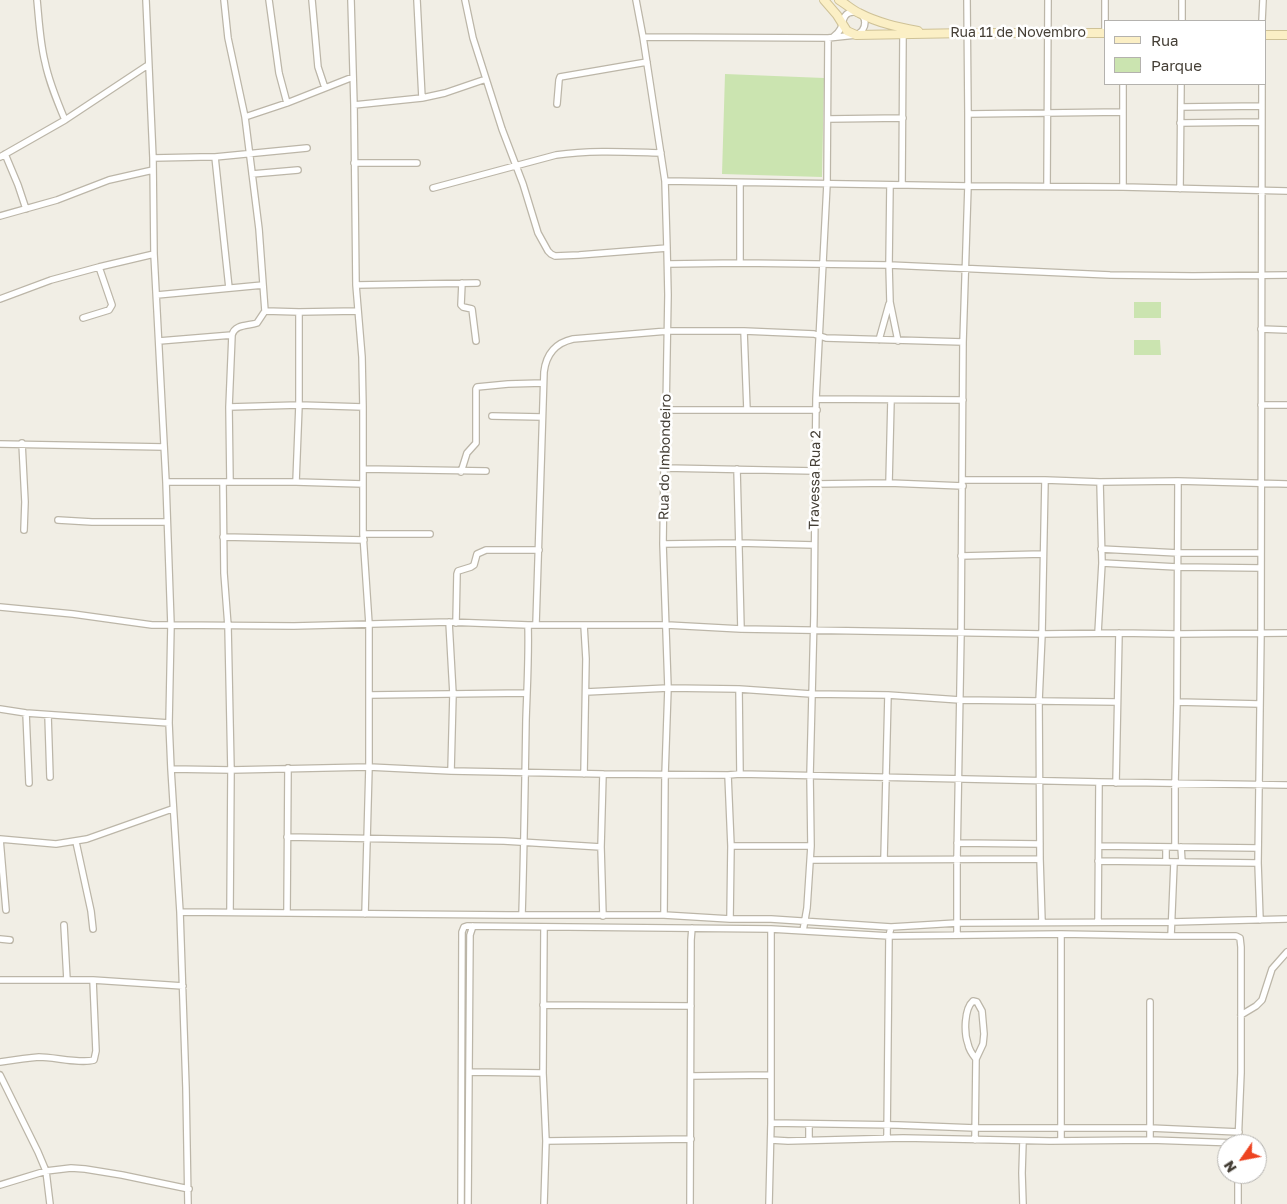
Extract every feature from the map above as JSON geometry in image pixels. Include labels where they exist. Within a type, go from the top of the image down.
[{"type":"main road","points":[[824,0],[832,8],[847,31],[856,35]]},
{"type":"main road","name":"Rua 11 de Novembro","points":[[839,0],[858,13],[882,22],[930,34]]},
{"type":"main road","name":"Rua 11 de Novembro","points":[[856,35],[1104,33]]},
{"type":"main road","points":[[1267,35],[1287,35]]},
{"type":"street","points":[[37,0],[44,61],[65,120]]},
{"type":"street","points":[[146,0],[153,158],[154,254],[166,482],[171,625],[170,723],[172,809],[180,912],[183,986],[188,1204]]},
{"type":"street","points":[[224,0],[228,38],[245,117],[250,153],[259,229],[265,311],[257,323],[238,327],[232,335],[224,537],[231,770],[230,912]]},
{"type":"street","points":[[269,0],[279,73],[287,103]]},
{"type":"street","points":[[312,0],[318,67],[325,88]]},
{"type":"street","points":[[351,0],[356,285],[362,357],[363,537],[369,624],[370,695],[365,914]]},
{"type":"street","points":[[417,0],[422,98]]},
{"type":"street","points":[[465,0],[472,38],[502,129],[538,233],[550,254],[555,256],[579,255],[667,248]]},
{"type":"street","name":"Rua do Imbondeiro","points":[[636,0],[665,181],[668,264],[664,468],[668,688],[664,915]]},
{"type":"street","points":[[957,935],[963,342],[968,186],[968,33],[966,0]]},
{"type":"street","points":[[1047,186],[1048,0]]},
{"type":"street","points":[[1105,0],[1105,20]]},
{"type":"street","points":[[1182,0],[1182,20]]},
{"type":"street","points":[[1262,20],[1263,0]]},
{"type":"street","points":[[643,37],[830,38],[856,35],[863,31],[865,26],[864,19],[854,12],[844,16],[840,30],[830,38]]},
{"type":"street","points":[[902,185],[903,34]]},
{"type":"street","name":"Travessa Rua 2","points":[[803,931],[808,908],[811,860],[810,775],[814,630],[816,399],[827,184],[830,38]]},
{"type":"street","points":[[557,104],[560,77],[646,62]]},
{"type":"street","points":[[26,209],[18,184],[2,155],[65,120],[148,65]]},
{"type":"street","points":[[245,117],[353,77]]},
{"type":"street","points":[[354,105],[422,98],[445,93],[486,79]]},
{"type":"street","points":[[1123,85],[1123,187]]},
{"type":"street","points":[[1180,189],[1181,85]]},
{"type":"street","points":[[1260,920],[1258,848],[1261,633],[1262,85]]},
{"type":"street","points":[[1180,108],[1262,106]]},
{"type":"street","points":[[968,114],[1123,112]]},
{"type":"street","points":[[828,119],[903,118]]},
{"type":"street","points":[[1180,123],[1262,122]]},
{"type":"street","points":[[153,158],[215,158],[307,148]]},
{"type":"street","points":[[433,188],[556,155],[605,152],[661,153]]},
{"type":"street","points":[[215,158],[229,288]]},
{"type":"street","points":[[354,163],[417,163]]},
{"type":"street","points":[[0,216],[57,200],[109,180],[153,170]]},
{"type":"street","points":[[252,174],[298,170]]},
{"type":"street","points":[[665,181],[1287,191]]},
{"type":"street","points":[[740,183],[740,263]]},
{"type":"street","points":[[890,185],[890,302],[898,341]]},
{"type":"street","points":[[0,299],[51,280],[154,254]]},
{"type":"street","points":[[668,264],[889,265],[1110,276],[1287,274]]},
{"type":"street","points":[[83,318],[109,310],[112,305],[99,267]]},
{"type":"street","points":[[462,283],[461,305],[472,309],[476,341]]},
{"type":"street","points":[[356,285],[476,283]]},
{"type":"street","points":[[157,295],[263,285]]},
{"type":"street","points":[[879,340],[890,302]]},
{"type":"street","points":[[265,311],[358,311]]},
{"type":"street","points":[[296,482],[299,405],[299,312]]},
{"type":"street","points":[[1261,329],[1287,330]]},
{"type":"street","points":[[536,624],[543,383],[545,363],[554,349],[568,340],[668,331],[744,331],[814,334],[826,338],[963,342]]},
{"type":"street","points":[[744,331],[746,410]]},
{"type":"street","points":[[159,341],[232,335]]},
{"type":"street","points":[[461,472],[467,453],[476,443],[477,387],[543,383]]},
{"type":"street","points":[[816,399],[963,400]]},
{"type":"street","points":[[889,483],[891,400]]},
{"type":"street","points":[[229,407],[299,405],[363,407]]},
{"type":"street","points":[[1261,405],[1287,405]]},
{"type":"street","points":[[666,410],[817,410]]},
{"type":"street","points":[[492,416],[542,417]]},
{"type":"street","points":[[22,443],[25,502],[24,530]]},
{"type":"street","points":[[0,444],[164,447]]},
{"type":"street","points":[[664,468],[815,471]]},
{"type":"street","points":[[363,469],[486,471]]},
{"type":"street","points":[[737,469],[741,629]]},
{"type":"street","points":[[1042,922],[1039,701],[1045,480]]},
{"type":"street","points":[[815,484],[963,483],[1045,480],[1287,484]]},
{"type":"street","points":[[1178,481],[1175,783],[1178,847],[1182,862]]},
{"type":"street","points":[[166,482],[363,484]]},
{"type":"street","points":[[1098,633],[1102,563],[1100,482]]},
{"type":"street","points":[[58,520],[167,522]]},
{"type":"street","points":[[224,537],[363,537],[430,534]]},
{"type":"street","points":[[664,544],[814,545]]},
{"type":"street","points":[[1101,549],[1178,553],[1260,553]]},
{"type":"street","points":[[451,771],[452,623],[458,570],[474,565],[477,554],[486,550],[539,550]]},
{"type":"street","points":[[961,556],[1043,554]]},
{"type":"street","points":[[1102,563],[1177,567],[1261,568]]},
{"type":"street","points":[[0,607],[39,610],[152,625],[294,626],[452,623],[667,625],[741,629],[1042,634],[1119,632],[1177,634],[1287,633]]},
{"type":"street","points":[[522,915],[529,658],[528,625]]},
{"type":"street","points":[[584,625],[586,659],[584,774]]},
{"type":"street","points":[[1116,782],[1119,632]]},
{"type":"street","points":[[586,692],[668,688],[739,689],[960,700],[1117,702]]},
{"type":"street","points":[[739,689],[740,774]]},
{"type":"street","points":[[370,695],[527,693]]},
{"type":"street","points":[[884,859],[888,695]]},
{"type":"street","points":[[1177,702],[1259,704]]},
{"type":"street","points":[[0,709],[48,715],[170,723]]},
{"type":"street","points":[[26,713],[29,783]]},
{"type":"street","points":[[48,715],[50,777]]},
{"type":"street","points":[[171,769],[231,770],[369,767],[584,774],[810,775],[958,780],[1287,785]]},
{"type":"street","points":[[287,913],[288,768]]},
{"type":"street","points":[[603,774],[601,847],[603,916]]},
{"type":"street","points":[[728,775],[731,846],[730,919]]},
{"type":"street","points":[[1098,922],[1099,782]]},
{"type":"street","points":[[6,910],[0,839],[56,844],[76,842],[172,809]]},
{"type":"street","points":[[287,837],[525,842],[601,847]]},
{"type":"street","points":[[76,842],[93,929]]},
{"type":"street","points":[[957,843],[1040,844]]},
{"type":"street","points":[[731,846],[811,846]]},
{"type":"street","points":[[1099,846],[1258,848]]},
{"type":"street","points":[[1166,847],[1166,862]]},
{"type":"street","points":[[811,860],[1040,859]]},
{"type":"street","points":[[1098,861],[1258,863]]},
{"type":"street","points":[[1172,936],[1174,863]]},
{"type":"street","points":[[180,912],[664,915],[730,919],[771,919],[891,927],[957,923],[1172,922],[1287,919]]},
{"type":"street","points":[[64,925],[67,980]]},
{"type":"street","points":[[468,1204],[470,935],[473,926]]},
{"type":"street","points":[[460,1204],[462,932],[464,927],[771,929],[889,936],[1061,934],[1233,935],[1240,938],[1241,1073],[1239,1132],[1150,1128],[975,1128],[771,1123]]},
{"type":"street","points":[[887,1138],[889,936],[891,927]]},
{"type":"street","points":[[544,928],[543,1074],[546,1142],[544,1204]]},
{"type":"street","points":[[690,1204],[692,928]]},
{"type":"street","points":[[769,1204],[771,1140],[771,929]]},
{"type":"street","points":[[1061,934],[1062,1141]]},
{"type":"street","points":[[0,939],[10,940]]},
{"type":"street","points":[[1241,1015],[1262,1000],[1272,969],[1287,952]]},
{"type":"street","points":[[0,980],[93,980],[183,986]]},
{"type":"street","points":[[0,1062],[39,1057],[81,1062],[94,1060],[96,1051],[93,980]]},
{"type":"street","points":[[975,1140],[976,1059],[983,1044],[984,1022],[982,1011],[977,1002],[973,1001],[969,1004],[967,1010],[966,1030],[970,1052],[976,1059]]},
{"type":"street","points":[[1150,1002],[1150,1140]]},
{"type":"street","points":[[543,1005],[691,1006]]},
{"type":"street","points":[[469,1072],[543,1074]]},
{"type":"street","points":[[690,1076],[770,1075]]},
{"type":"street","points":[[0,1076],[46,1171],[50,1204]]},
{"type":"street","points":[[809,1124],[809,1140]]},
{"type":"street","points":[[771,1140],[887,1138],[1217,1142]]},
{"type":"street","points":[[546,1142],[691,1139]]},
{"type":"street","points":[[1023,1141],[1023,1204]]},
{"type":"street","points":[[0,1185],[46,1171],[71,1168],[189,1189]]},
{"type":"street","points":[[1238,1184],[1238,1204]]},
{"type":"green space","points":[[725,74],[824,78],[822,177],[722,174]]},
{"type":"green space","points":[[1134,302],[1161,302],[1161,318],[1134,318]]},
{"type":"green space","points":[[1134,340],[1160,340],[1161,355],[1134,355]]}]
